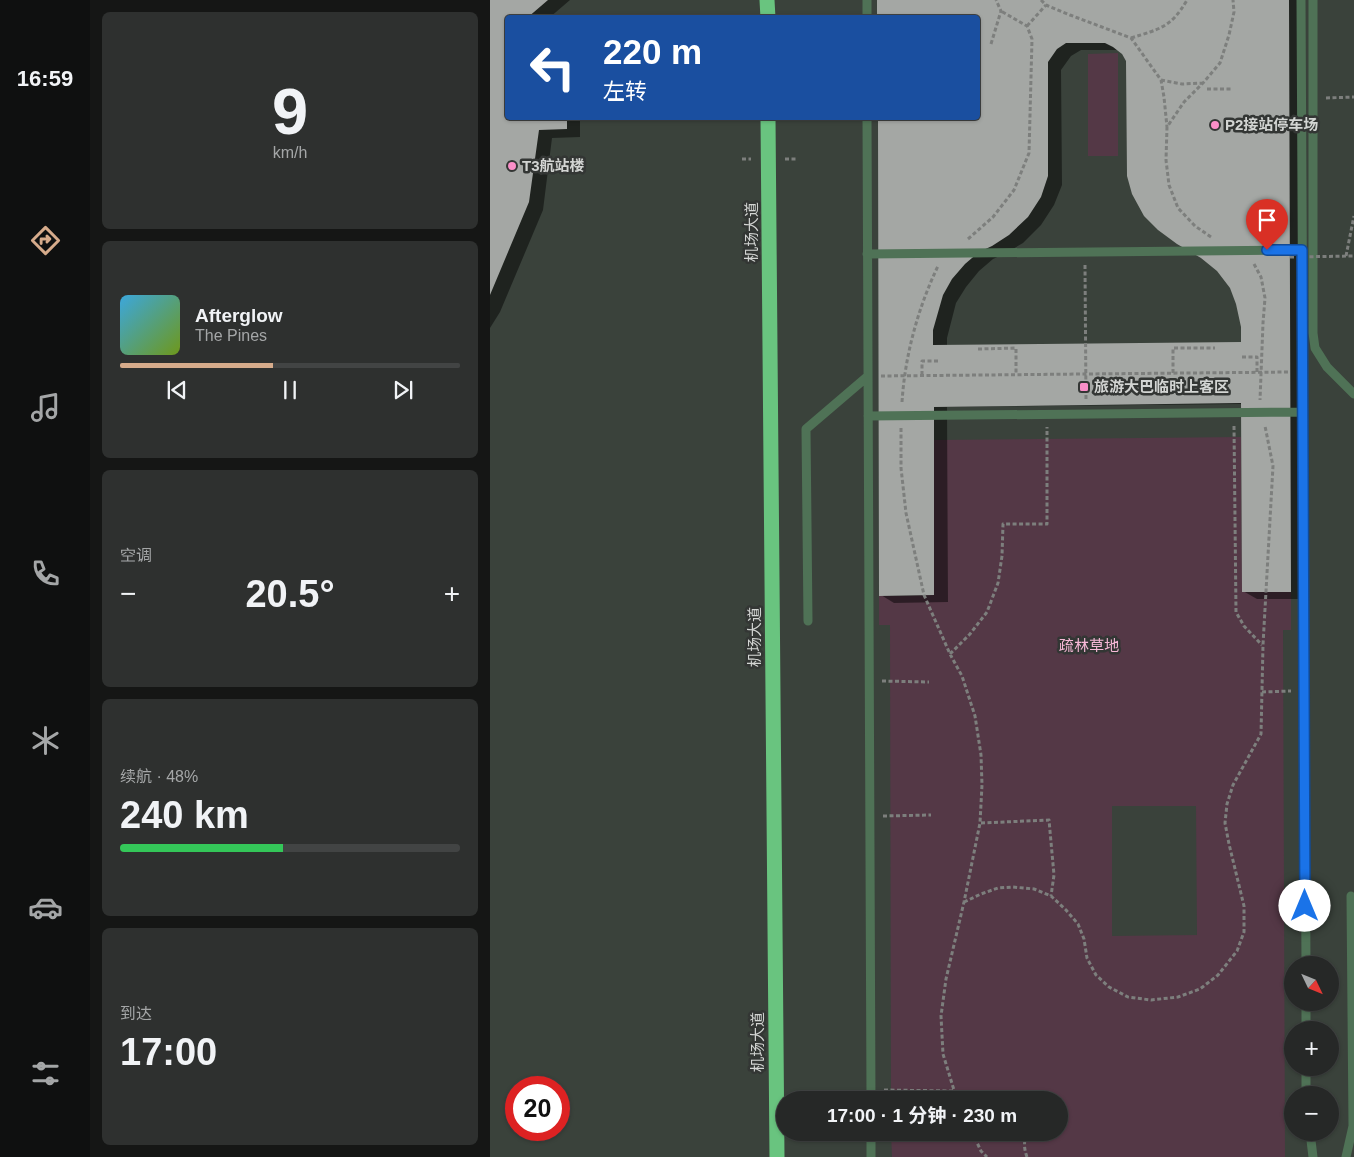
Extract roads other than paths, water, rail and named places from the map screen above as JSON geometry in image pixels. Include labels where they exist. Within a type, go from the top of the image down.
[{"type":"highway","points":[[767,0],[768,15]]},
{"type":"highway","name":"机场大道","points":[[768,120],[777,1157]]},
{"type":"lane","points":[[866,0],[867,15]]},
{"type":"lane","points":[[1301,0],[1306,956]]},
{"type":"lane","points":[[1313,0],[1313,333],[1315,348],[1327,367],[1354,394]]},
{"type":"lane","points":[[867,120],[871,1091]]},
{"type":"lane","points":[[867,254],[1302,250]]},
{"type":"lane","points":[[808,621],[806,429],[868,376]]},
{"type":"lane","points":[[868,416],[1303,412]]},
{"type":"lane","points":[[1346,1157],[1354,1126],[1351,896]]},
{"type":"lane","points":[[871,1141],[871,1157]]},
{"type":"lane","points":[[1311,1141],[1313,1157]]},
{"type":"place","name":"P2接站停车场","points":[[1215,125]]},
{"type":"place","name":"T3航站楼","points":[[512,166]]},
{"type":"place","name":"旅游大巴临时上客区","points":[[1084,387]]},
{"type":"park label","name":"疏林草地","points":[[1089,646]]}]
